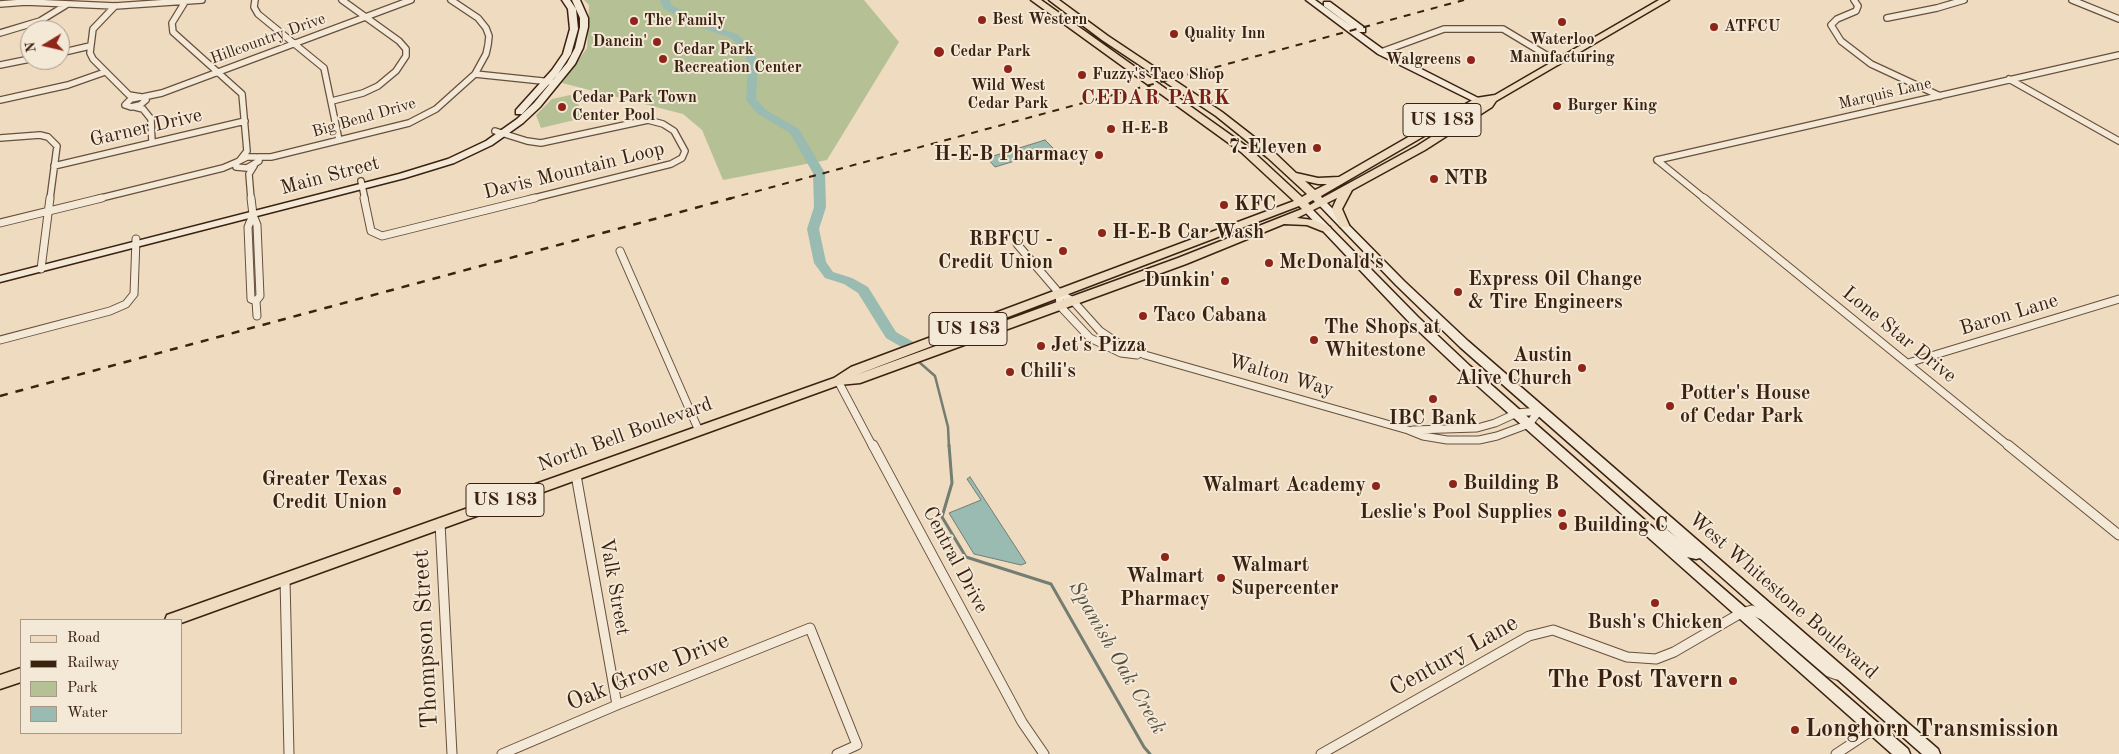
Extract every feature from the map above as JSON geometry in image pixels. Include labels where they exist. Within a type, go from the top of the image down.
[{"type":"main road","name":"Main Street","points":[[0,279],[41,266],[451,161],[489,143],[499,132],[529,113],[574,48],[576,5],[566,0]]},
{"type":"main road","points":[[1035,0],[1209,123],[1275,176],[1304,206]]},
{"type":"main road","points":[[1053,0],[1105,38],[1219,114],[1294,176],[1318,199]]},
{"type":"main road","points":[[1310,0],[1381,52],[1479,100]]},
{"type":"main road","points":[[1322,0],[1391,49],[1490,102]]},
{"type":"main road","name":"North Bell Boulevard","points":[[1060,300],[1073,301],[1182,261],[1279,222],[1304,206],[1346,184],[1421,148],[1490,102],[1665,0]]},
{"type":"main road","name":"North Bell Boulevard","points":[[1346,184],[1479,100],[1490,102]]},
{"type":"main road","points":[[1263,216],[1281,205],[1285,198],[1275,176]]},
{"type":"main road","points":[[1294,176],[1346,184],[1337,209],[1344,224]]},
{"type":"main road","name":"West Whitestone Boulevard","points":[[1318,199],[1435,319],[1934,754]]},
{"type":"main road","name":"North Bell Boulevard","points":[[175,619],[838,381],[855,370],[1060,300],[1263,216],[1304,206]]},
{"type":"main road","name":"West Whitestone Boulevard","points":[[1304,206],[1414,320],[1618,504],[1903,754]]},
{"type":"main road","points":[[1279,222],[1294,220],[1309,222],[1326,229]]},
{"type":"main road","name":"Main Street","points":[[0,273],[41,266]]},
{"type":"main road","points":[[1618,504],[1648,521],[1684,551],[1696,554],[1701,551]]},
{"type":"main road","points":[[0,682],[20,674]]},
{"type":"street","points":[[0,4],[26,2],[115,6],[202,0]]},
{"type":"street","points":[[255,0],[254,8],[258,14],[324,68],[339,140]]},
{"type":"street","points":[[332,101],[358,95],[378,86],[401,66],[406,56],[406,49],[399,41],[342,0]]},
{"type":"street","name":"Hillcountry Drive","points":[[126,102],[143,102],[162,93],[411,0]]},
{"type":"street","name":"Big Bend Drive","points":[[256,161],[393,127],[436,109],[475,74],[486,54],[489,36],[486,28],[478,18],[451,0]]},
{"type":"street","points":[[1854,0],[1858,6],[1856,11],[1837,19],[1831,25],[1841,41],[1871,64],[1940,96]]},
{"type":"street","points":[[1887,18],[1937,8],[1964,0]]},
{"type":"street","points":[[2072,0],[2119,19]]},
{"type":"street","points":[[185,2],[171,29],[242,94],[247,151],[239,165]]},
{"type":"street","points":[[0,33],[40,21],[66,5]]},
{"type":"street","points":[[115,6],[93,29],[90,46],[93,59],[129,95],[143,102],[151,119],[152,143]]},
{"type":"street","points":[[1381,52],[1444,29],[1502,28],[1558,62]]},
{"type":"street","points":[[70,51],[90,46]]},
{"type":"street","name":"Marquis Lane","points":[[1657,160],[2119,55]]},
{"type":"street","points":[[0,65],[20,61]]},
{"type":"street","points":[[0,100],[68,85],[105,72]]},
{"type":"street","points":[[475,74],[552,82]]},
{"type":"street","points":[[2009,79],[2119,141]]},
{"type":"street","points":[[129,95],[126,106],[134,107],[143,102]]},
{"type":"street","name":"Davis Mountain Loop","points":[[362,184],[371,230],[378,235],[389,235],[671,164],[682,158],[685,151],[674,131],[663,124],[648,120],[541,143],[527,141],[499,132]]},
{"type":"street","name":"Garner Drive","points":[[54,166],[245,122]]},
{"type":"street","points":[[0,138],[27,135],[48,137],[57,146],[41,266]]},
{"type":"street","points":[[247,151],[256,161]]},
{"type":"street","name":"Lone Star Drive","points":[[1657,160],[2119,535]]},
{"type":"street","points":[[0,222],[256,161]]},
{"type":"street","points":[[239,165],[256,161]]},
{"type":"street","points":[[256,161],[249,174],[252,212],[248,227],[251,299],[256,301],[257,316]]},
{"type":"street","points":[[239,165],[249,174]]},
{"type":"street","points":[[0,340],[110,311],[126,304],[134,294],[136,242]]},
{"type":"street","name":"Walton Way","points":[[1017,244],[1090,338],[1121,353],[1145,355]]},
{"type":"street","points":[[620,251],[699,431]]},
{"type":"street","name":"Baron Lane","points":[[1908,363],[2119,299]]},
{"type":"street","name":"Walton Way","points":[[1073,301],[1100,331],[1118,344],[1145,355],[1408,430],[1423,436],[1457,441],[1489,438],[1529,424]]},
{"type":"street","name":"Central Drive","points":[[838,381],[1022,722],[1044,754]]},
{"type":"street","points":[[1529,424],[1539,411]]},
{"type":"street","name":"Walton Way","points":[[1408,430],[1477,428],[1495,423],[1517,413],[1539,411]]},
{"type":"street","name":"Valk Street","points":[[576,475],[617,705]]},
{"type":"street","name":"Thompson Street","points":[[440,523],[452,754]]},
{"type":"street","points":[[285,579],[289,754]]},
{"type":"street","points":[[1741,613],[1752,610],[1764,616],[1829,672],[1846,678]]},
{"type":"street","name":"Century Lane","points":[[1321,754],[1529,636],[1553,630],[1627,657],[1656,659],[1686,646],[1741,613]]},
{"type":"street","name":"Oak Grove Drive","points":[[502,754],[617,705],[810,628],[857,745],[837,754]]},
{"type":"street","points":[[1836,754],[1874,729]]},
{"type":"green space","points":[[584,0],[864,0],[899,42],[827,160],[723,180],[702,130],[683,114],[562,83],[587,48],[589,5]]},
{"type":"green space","name":"Cedar Park Town Center Pool","points":[[575,94],[583,118],[541,128],[536,115],[552,99]]},
{"type":"water","points":[[1045,140],[1054,149],[995,167],[987,158]]},
{"type":"water","points":[[970,477],[1026,563],[1021,565],[974,554],[949,513],[981,500],[967,479]]},
{"type":"waterway","name":"Spanish Oak Creek","points":[[665,0],[667,7],[702,25],[734,36],[742,44]]},
{"type":"waterway","name":"Spanish Oak Creek","points":[[744,46],[750,52],[753,66],[751,100],[762,112],[795,131],[819,173],[820,207],[813,229],[820,263],[829,275],[848,281],[863,290],[891,335],[910,346]]},
{"type":"waterway","name":"Spanish Oak Creek","points":[[919,362],[935,376],[948,427],[949,447]]},
{"type":"waterway","name":"Spanish Oak Creek","points":[[949,445],[952,483],[942,517],[966,557],[1051,584],[1144,747],[1150,754]]},
{"type":"railway","points":[[728,199],[1464,0]]},
{"type":"railway","points":[[0,396],[732,198]]},
{"type":"place","name":"Best Western","points":[[982,20]]},
{"type":"place","name":"The Family","points":[[634,21]]},
{"type":"place","name":"Waterloo Manufacturing","points":[[1562,22]]},
{"type":"place","name":"ATFCU","points":[[1714,27]]},
{"type":"place","name":"Quality Inn","points":[[1174,34]]},
{"type":"place","name":"Dancin'","points":[[657,42]]},
{"type":"place","name":"Cedar Park","points":[[939,52]]},
{"type":"place","name":"Cedar Park Recreation Center","points":[[663,59]]},
{"type":"place","name":"Walgreens","points":[[1471,60]]},
{"type":"place","name":"Wild West Cedar Park","points":[[1008,69]]},
{"type":"place","name":"Fuzzy's Taco Shop","points":[[1082,75]]},
{"type":"place","name":"Burger King","points":[[1557,106]]},
{"type":"place","name":"Cedar Park Town Center Pool","points":[[562,107]]},
{"type":"place","name":"H-E-B","points":[[1111,129]]},
{"type":"place","name":"7-Eleven","points":[[1317,148]]},
{"type":"place","name":"H-E-B Pharmacy","points":[[1099,155]]},
{"type":"place","name":"NTB","points":[[1434,179]]},
{"type":"place","name":"KFC","points":[[1224,205]]},
{"type":"place","name":"H-E-B Car Wash","points":[[1102,233]]},
{"type":"place","name":"RBFCU - Credit Union","points":[[1063,251]]},
{"type":"place","name":"McDonald's","points":[[1269,263]]},
{"type":"place","name":"Dunkin'","points":[[1225,281]]},
{"type":"place","name":"Express Oil Change & Tire Engineers","points":[[1458,292]]},
{"type":"place","name":"Taco Cabana","points":[[1143,316]]},
{"type":"place","name":"The Shops at Whitestone","points":[[1314,340]]},
{"type":"place","name":"Jet's Pizza","points":[[1041,346]]},
{"type":"place","name":"Austin Alive Church","points":[[1582,368]]},
{"type":"place","name":"Chili's","points":[[1010,372]]},
{"type":"place","name":"IBC Bank","points":[[1433,399]]},
{"type":"place","name":"Potter's House of Cedar Park","points":[[1670,406]]},
{"type":"place","name":"Building B","points":[[1453,484]]},
{"type":"place","name":"Walmart Academy","points":[[1376,486]]},
{"type":"place","name":"Greater Texas Credit Union","points":[[397,491]]},
{"type":"place","name":"Leslie's Pool Supplies","points":[[1562,513]]},
{"type":"place","name":"Building C","points":[[1563,526]]},
{"type":"place","name":"Walmart Pharmacy","points":[[1165,557]]},
{"type":"place","name":"Walmart Supercenter","points":[[1221,578]]},
{"type":"place","name":"Bush's Chicken","points":[[1655,603]]},
{"type":"place","name":"The Post Tavern","points":[[1733,681]]},
{"type":"place","name":"Longhorn Transmission","points":[[1795,730]]},
{"type":"district","name":"CEDAR PARK","points":[[1156,98]]}]
